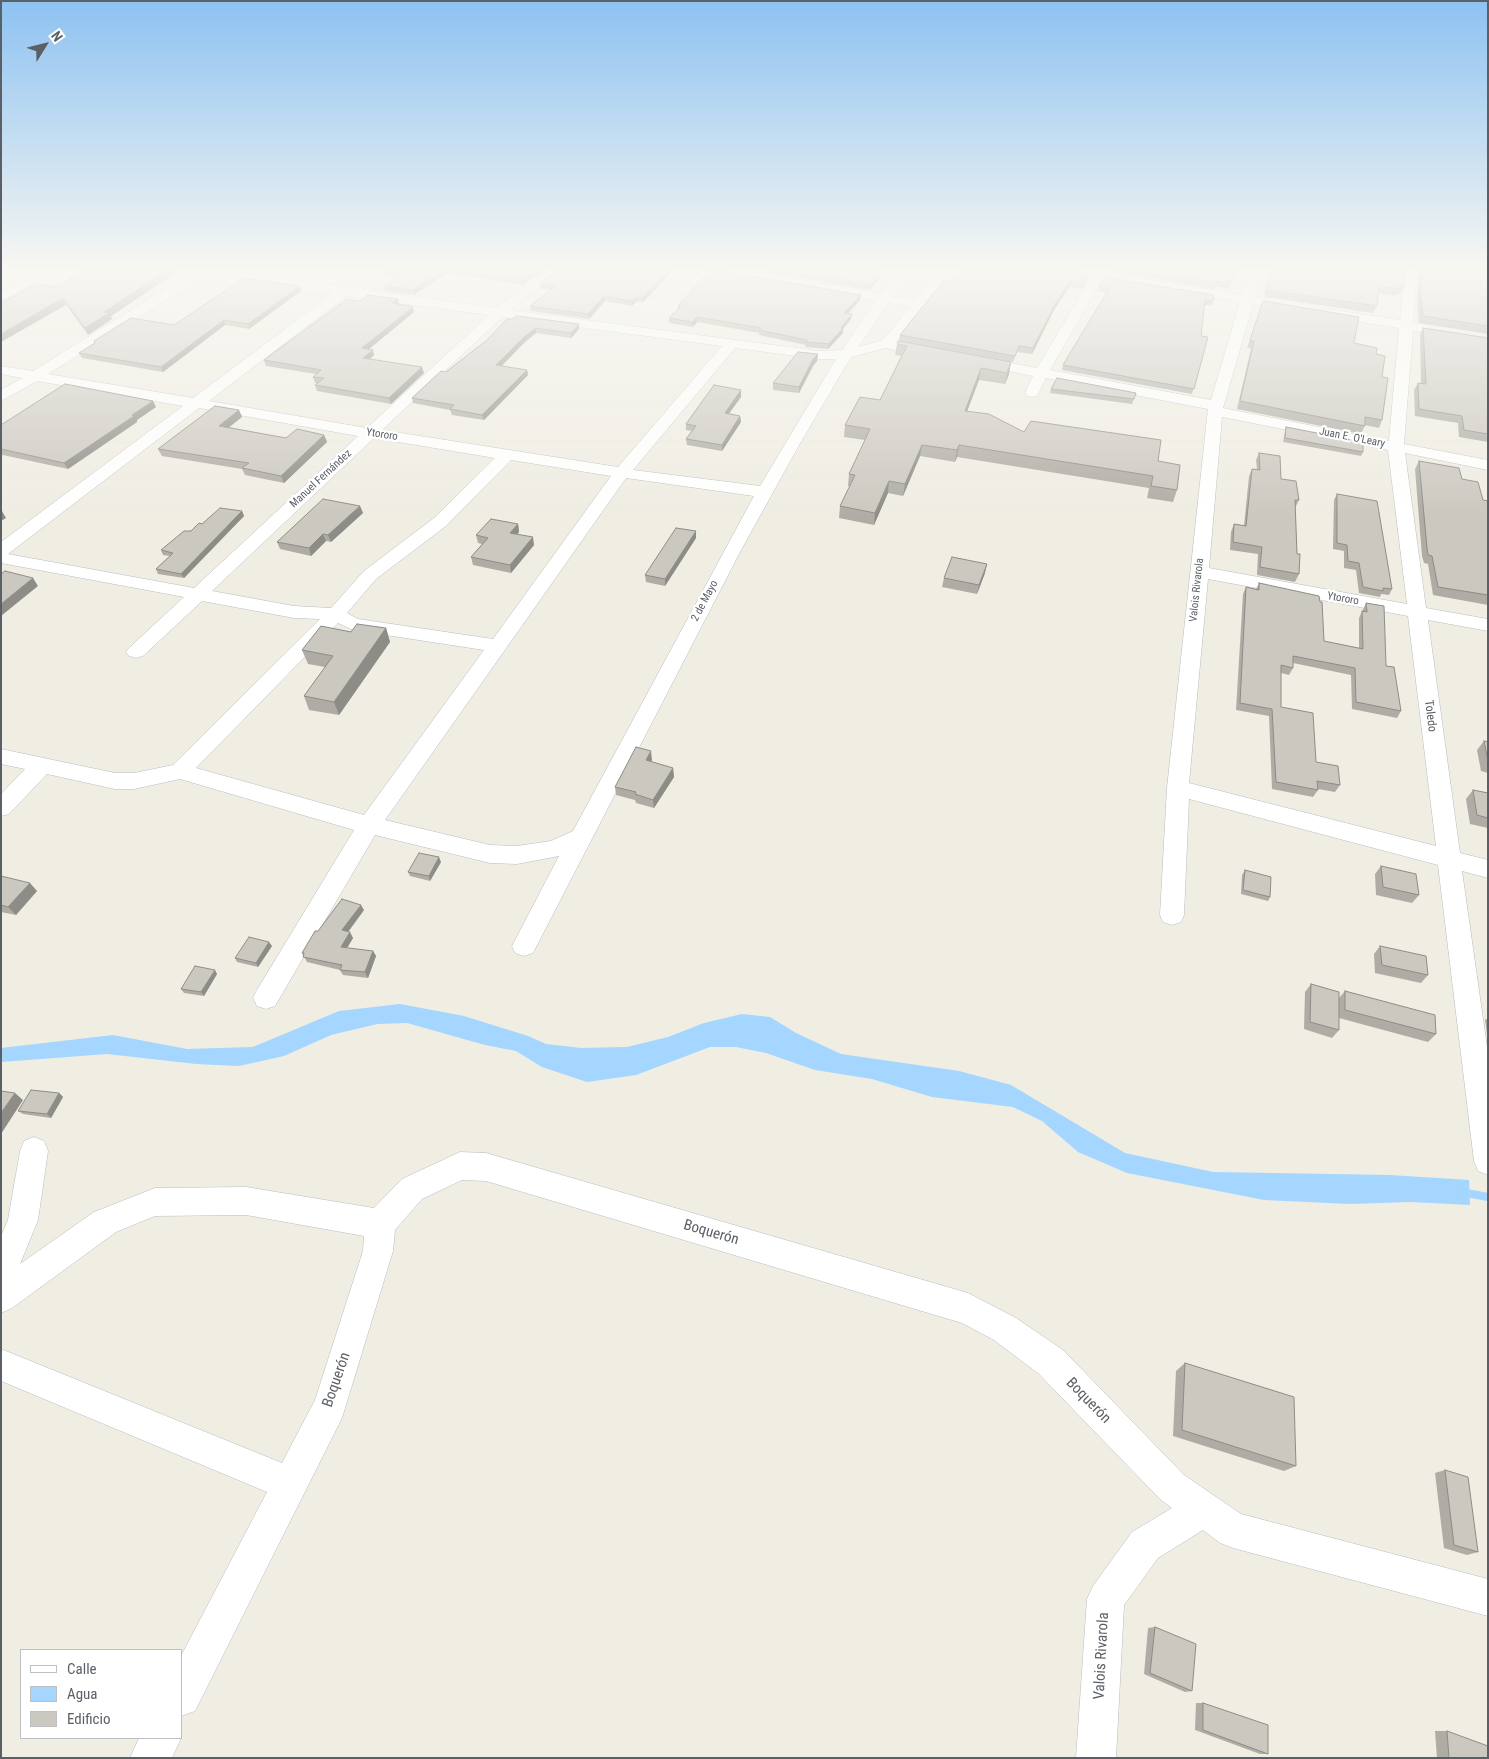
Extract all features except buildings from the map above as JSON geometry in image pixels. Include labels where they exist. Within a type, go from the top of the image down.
[{"type":"street","points":[[1,398],[73,353]]},
{"type":"street","points":[[1,551],[261,353]]},
{"type":"street","name":"Manuel Fernández","points":[[136,652],[457,353]]},
{"type":"street","points":[[266,998],[369,825],[622,472],[723,353]]},
{"type":"street","points":[[804,353],[818,355],[850,353]]},
{"type":"street","points":[[934,353],[944,355]]},
{"type":"street","points":[[1032,393],[1053,353]]},
{"type":"street","name":"Valois Rivarola","points":[[1172,915],[1178,788],[1216,409],[1232,353]]},
{"type":"street","name":"Toledo","points":[[1405,353],[1396,447],[1448,860],[1484,1102],[1488,1161]]},
{"type":"street","name":"2 de Mayo","points":[[524,946],[731,552],[846,354]]},
{"type":"street","name":"Juan E. O'Leary","points":[[963,358],[1488,465]]},
{"type":"street","name":"Ytororo","points":[[1,370],[370,433],[765,492]]},
{"type":"street","points":[[180,771],[336,614],[370,575],[440,522],[508,454]]},
{"type":"street","points":[[1,558],[294,612],[336,614],[353,624],[499,646]]},
{"type":"street","name":"Ytororo","points":[[1199,572],[1488,625]]},
{"type":"street","points":[[1,756],[115,781],[134,781],[180,771],[369,825],[490,854],[517,854],[555,849],[581,838]]},
{"type":"street","points":[[1,808],[43,764]]},
{"type":"street","points":[[1178,788],[1488,869]]},
{"type":"street","points":[[1,1274],[23,1220],[34,1151]]},
{"type":"street","name":"Boquerón","points":[[182,1695],[330,1406],[378,1251],[380,1224],[412,1189],[460,1166],[486,1167],[968,1308],[1004,1329],[1051,1362],[1172,1487],[1233,1530],[1488,1598]]},
{"type":"street","points":[[1,1297],[105,1222],[155,1202],[246,1201],[380,1224]]},
{"type":"street","points":[[1,1365],[290,1484]]},
{"type":"street","name":"Valois Rivarola","points":[[1096,1758],[1106,1599],[1145,1546],[1204,1509]]},
{"type":"street","points":[[150,1758],[160,1739]]},
{"type":"water","points":[[400,1004],[464,1016],[528,1036],[546,1044],[581,1048],[627,1047],[668,1037],[704,1023],[742,1014],[770,1017],[796,1033],[841,1054],[959,1071],[1011,1085],[1125,1153],[1213,1172],[1390,1175],[1469,1180],[1470,1205],[1410,1202],[1350,1204],[1264,1200],[1127,1173],[1078,1152],[1042,1121],[1013,1107],[932,1097],[872,1079],[815,1070],[766,1053],[736,1047],[710,1047],[636,1075],[587,1082],[542,1067],[516,1051],[485,1045],[407,1023],[377,1024],[331,1035],[284,1056],[239,1066],[196,1064],[107,1054],[1,1062],[1,1048],[113,1035],[187,1049],[253,1047],[339,1011]]},
{"type":"waterway","points":[[1461,1192],[1488,1197]]}]
